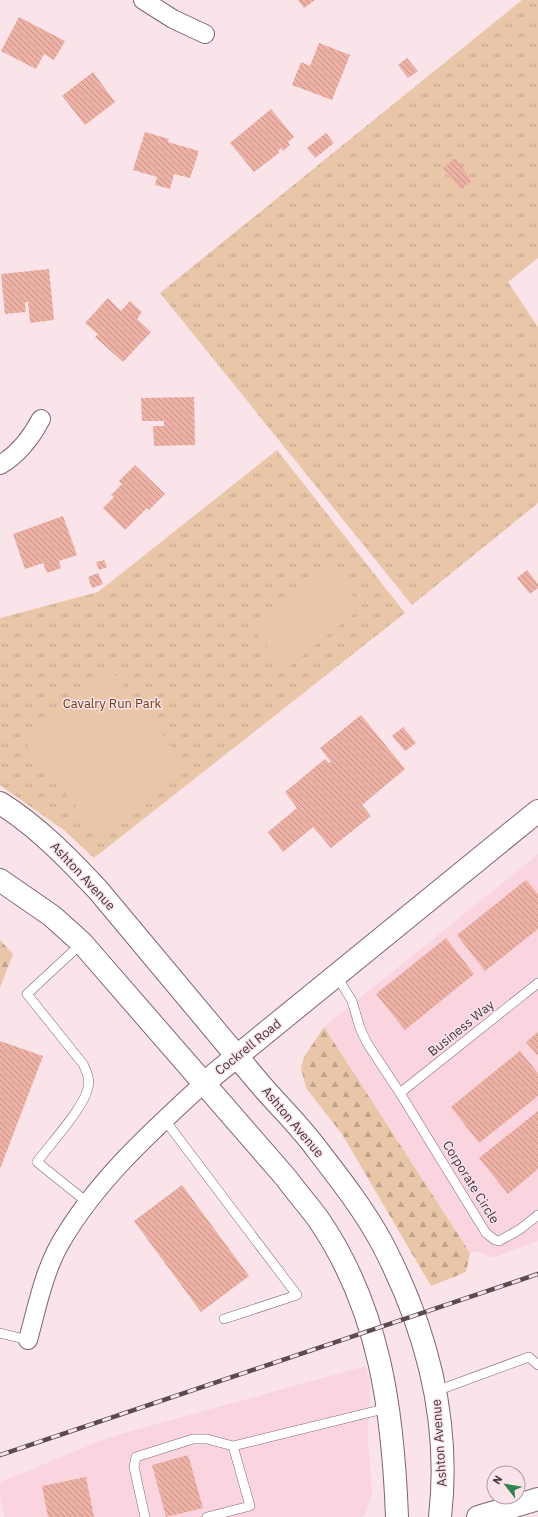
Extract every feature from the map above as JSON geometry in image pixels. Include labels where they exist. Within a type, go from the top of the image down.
[{"type":"street","points":[[143,0],[173,19],[205,34]]},
{"type":"street","points":[[0,465],[20,450],[32,436],[41,419]]},
{"type":"street","name":"Ashton Avenue","points":[[0,803],[43,835],[70,860],[98,890],[237,1056],[315,1146],[364,1214],[383,1245],[421,1333],[431,1365],[436,1391],[442,1444],[443,1491],[440,1517]]},
{"type":"street","name":"Cockrell Road","points":[[28,1340],[44,1282],[61,1242],[88,1203],[114,1170],[164,1119],[204,1083],[538,811]]},
{"type":"street","points":[[0,880],[52,916],[82,943],[287,1179],[318,1219],[338,1252],[357,1290],[371,1330],[389,1408],[397,1517]]},
{"type":"street","points":[[478,1517],[538,1499]]},
{"type":"lane","points":[[82,943],[27,994],[83,1064],[88,1075],[88,1087],[83,1102],[37,1162],[88,1203]]},
{"type":"lane","points":[[336,975],[352,1001],[360,1028],[367,1043],[400,1093]]},
{"type":"lane","name":"Business Way","points":[[400,1093],[538,983]]},
{"type":"lane","name":"Corporate Circle","points":[[400,1093],[486,1233],[490,1237],[499,1241],[505,1239],[538,1215]]},
{"type":"lane","points":[[164,1119],[297,1295],[224,1319]]},
{"type":"lane","points":[[0,1333],[28,1340]]},
{"type":"lane","points":[[436,1391],[529,1357],[538,1365]]},
{"type":"lane","points":[[145,1517],[134,1467],[136,1457],[193,1439],[206,1439],[233,1446],[389,1408]]},
{"type":"lane","points":[[207,1517],[250,1506],[233,1446]]},
{"type":"shaded area","points":[[538,854],[538,1241],[493,1258],[478,1251],[470,1253],[324,1027]]},
{"type":"shaded area","points":[[366,1366],[370,1381],[368,1440],[372,1492],[367,1510],[363,1517],[4,1517],[0,1496],[0,1482],[110,1437]]},
{"type":"green space","points":[[522,0],[538,0],[538,258],[508,282],[538,327],[538,503],[412,605],[160,293]],"holes":[[[455,159],[472,181],[461,190],[443,168]]]},
{"type":"green space","name":"Cavalry Run Park","points":[[277,450],[405,613],[94,858],[65,831],[0,785],[0,618],[98,592]]},
{"type":"green space","points":[[329,566],[362,607],[286,669],[253,629]]},
{"type":"green space","points":[[111,670],[188,768],[101,838],[23,740]]},
{"type":"green space","points":[[0,940],[13,954],[0,988]]},
{"type":"green space","points":[[324,1027],[470,1253],[466,1272],[431,1286],[342,1134],[306,1088],[301,1068],[304,1057]]},
{"type":"building","points":[[298,0],[315,0],[304,8]]},
{"type":"building","points":[[19,17],[65,41],[54,60],[44,54],[36,69],[1,51]]},
{"type":"building","points":[[319,43],[350,55],[332,100],[292,85],[301,62],[310,66]]},
{"type":"building","points":[[407,58],[418,71],[408,78],[398,65]]},
{"type":"building","points":[[93,72],[115,102],[85,125],[62,96]]},
{"type":"building","points":[[271,109],[294,137],[288,142],[290,145],[283,151],[281,148],[278,151],[279,153],[254,172],[230,143]]},
{"type":"building","points":[[145,132],[169,139],[168,142],[199,151],[190,178],[174,174],[170,189],[155,185],[157,177],[133,170]]},
{"type":"building","points":[[326,133],[334,143],[315,158],[307,148]]},
{"type":"building","points":[[455,158],[472,181],[461,190],[443,168]]},
{"type":"building","points":[[49,269],[54,320],[30,323],[28,302],[25,302],[26,312],[5,314],[1,274]]},
{"type":"building","points":[[108,298],[121,311],[130,301],[142,312],[137,319],[151,332],[123,362],[95,337],[98,334],[85,323]]},
{"type":"building","points":[[194,397],[195,445],[154,446],[153,426],[164,426],[164,421],[142,421],[141,398]]},
{"type":"building","points":[[135,465],[165,494],[149,510],[147,508],[125,530],[103,508],[114,497],[111,495],[122,484],[119,481]]},
{"type":"building","points":[[63,516],[77,555],[59,561],[61,568],[47,573],[43,563],[25,569],[13,534]]},
{"type":"building","points":[[104,560],[107,567],[99,570],[96,562]]},
{"type":"building","points":[[527,570],[538,584],[538,588],[530,594],[517,578]]},
{"type":"building","points":[[98,573],[103,584],[92,588],[88,577]]},
{"type":"building","points":[[361,715],[405,769],[362,805],[371,816],[331,848],[313,827],[283,852],[268,832],[297,808],[285,792],[325,759],[329,763],[331,762],[320,748]]},
{"type":"building","points":[[403,727],[416,743],[405,751],[392,736]]},
{"type":"building","points":[[526,880],[538,894],[538,929],[485,971],[457,935]]},
{"type":"building","points":[[446,938],[474,974],[405,1030],[376,994]]},
{"type":"building","points":[[538,1032],[538,1056],[526,1042]]},
{"type":"building","points":[[0,1041],[43,1056],[0,1169]]},
{"type":"building","points":[[520,1051],[538,1073],[538,1096],[479,1143],[451,1107]]},
{"type":"building","points":[[538,1111],[538,1169],[508,1194],[479,1158]]},
{"type":"building","points":[[182,1185],[249,1276],[201,1312],[134,1221]]},
{"type":"building","points":[[188,1455],[203,1508],[166,1517],[152,1465]]},
{"type":"building","points":[[86,1477],[94,1517],[48,1517],[42,1486]]},
{"type":"railway","points":[[0,1455],[538,1274]]}]
